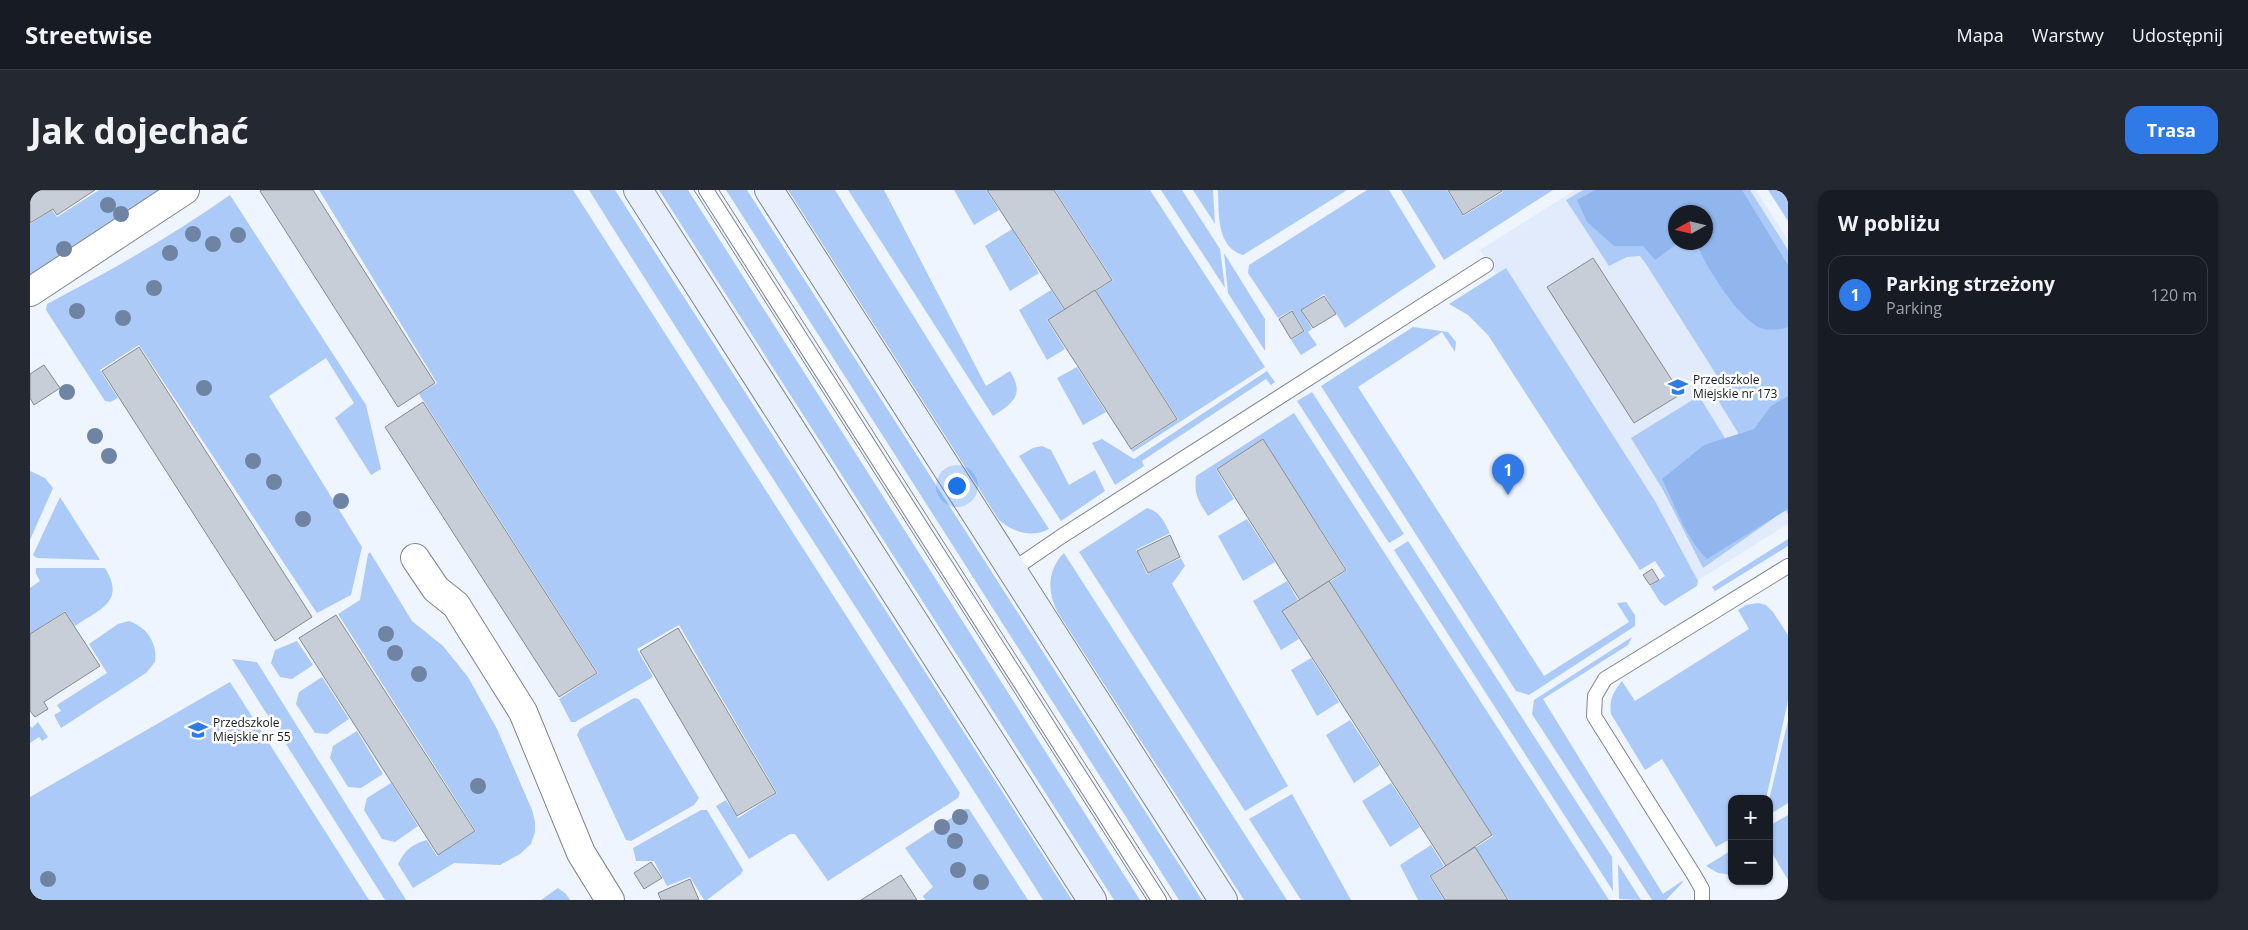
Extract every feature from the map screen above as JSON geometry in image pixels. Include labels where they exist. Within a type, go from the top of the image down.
[{"type":"street","points":[[30,292],[185,190]]},
{"type":"street","points":[[638,190],[1092,900]]},
{"type":"street","points":[[769,190],[1223,900]]},
{"type":"street","points":[[415,558],[436,589],[456,604],[523,712],[581,854],[610,900]]},
{"type":"lane","points":[[706,190],[1159,900]]},
{"type":"lane","points":[[1011,571],[1062,536],[1486,265]]},
{"type":"lane","points":[[1702,900],[1702,889],[1694,875],[1594,716],[1595,696],[1605,679],[1788,566]]},
{"type":"shaded area","points":[[99,190],[173,190],[30,281],[30,224],[52,210],[57,217]]},
{"type":"shaded area","points":[[319,190],[573,190],[960,793],[958,798],[828,881],[795,834],[790,834],[749,859],[716,806],[726,800],[738,818],[777,793],[679,625],[637,649],[653,677],[575,722],[571,722],[559,699],[598,673],[419,394],[437,383]]},
{"type":"shaded area","points":[[589,190],[615,190],[1072,900],[1043,900]]},
{"type":"shaded area","points":[[659,190],[688,190],[1140,900],[1114,900]]},
{"type":"shaded area","points":[[726,190],[747,190],[1202,900],[1179,900]]},
{"type":"shaded area","points":[[788,190],[835,190],[972,410],[1049,529],[1030,534],[1023,533],[999,520]]},
{"type":"shaded area","points":[[848,190],[884,190],[986,386],[1010,371],[1016,386],[1015,398],[993,416]]},
{"type":"shaded area","points":[[954,190],[986,190],[999,210],[974,225]]},
{"type":"shaded area","points":[[1055,190],[1150,190],[1265,367],[1133,452],[1131,450],[1178,419],[1096,291],[1113,280]]},
{"type":"shaded area","points":[[1161,190],[1182,190],[1220,249],[1225,288]]},
{"type":"shaded area","points":[[1193,190],[1213,190],[1215,224]]},
{"type":"shaded area","points":[[1218,190],[1347,190],[1243,255],[1234,251],[1223,237],[1219,219]]},
{"type":"shaded area","points":[[1367,190],[1389,190],[1436,267],[1345,328],[1324,294],[1301,310],[1312,329],[1308,332],[1317,345],[1301,355],[1291,340],[1305,331],[1292,310],[1278,318],[1248,273],[1249,265]]},
{"type":"shaded area","points":[[1401,190],[1447,190],[1463,216],[1503,192],[1502,190],[1553,190],[1444,260]]},
{"type":"shaded area","name":"Przedszkole Miejskie nr 173","points":[[1575,190],[1756,190],[1788,240],[1788,524],[1694,583],[1480,250]]},
{"type":"shaded area","points":[[1583,190],[1750,190],[1788,250],[1788,514],[1716,397],[1726,390],[1646,264],[1640,256],[1627,257],[1609,266],[1566,200]]},
{"type":"shaded area","points":[[1595,190],[1742,190],[1788,265],[1788,327],[1773,330],[1758,327],[1740,311],[1722,289],[1700,250],[1713,250],[1713,205],[1668,205],[1669,250],[1655,260],[1643,246],[1614,246],[1587,222],[1577,200]]},
{"type":"shaded area","points":[[1768,190],[1788,190],[1788,221]]},
{"type":"shaded area","points":[[230,195],[366,405],[381,469],[371,475],[335,418],[354,403],[326,358],[269,396],[362,547],[351,595],[317,613],[139,345],[100,370],[118,398],[110,402],[105,401],[46,310],[47,304],[186,225]]},
{"type":"shaded area","points":[[1012,229],[1039,273],[1010,291],[985,246]]},
{"type":"shaded area","points":[[1224,253],[1265,319],[1265,351],[1228,293]]},
{"type":"shaded area","points":[[1506,268],[1655,501],[1698,581],[1697,586],[1665,606],[1660,602],[1650,586],[1665,576],[1655,561],[1640,570],[1488,335],[1468,315],[1449,304]]},
{"type":"shaded area","points":[[1051,290],[1064,310],[1047,320],[1065,349],[1047,360],[1019,310]]},
{"type":"shaded area","points":[[1413,327],[1448,332],[1456,342],[1455,352],[1442,332],[1358,387],[1544,676],[1629,622],[1617,603],[1626,602],[1635,615],[1635,626],[1529,695],[1516,691],[1321,386]]},
{"type":"shaded area","points":[[1077,367],[1106,412],[1083,425],[1057,378]]},
{"type":"shaded area","points":[[1267,371],[1275,382],[1271,385],[1266,379],[1142,461],[1144,466],[1115,485],[1092,443],[1102,439],[1134,459]]},
{"type":"shaded area","points":[[1312,392],[1404,534],[1389,543],[1297,401]]},
{"type":"shaded area","points":[[1699,396],[1774,518],[1703,568],[1663,490],[1631,438]]},
{"type":"shaded area","points":[[1788,396],[1788,509],[1707,559],[1687,532],[1662,479],[1704,445],[1754,429],[1771,406]]},
{"type":"shaded area","points":[[1294,413],[1609,900],[1509,900],[1475,848],[1493,836],[1330,582],[1347,570],[1263,439],[1216,469],[1234,499],[1208,516],[1198,497],[1196,476]]},
{"type":"shaded area","points":[[1042,446],[1051,450],[1069,485],[1095,470],[1105,491],[1061,521],[1019,456],[1033,448]]},
{"type":"shaded area","points":[[30,471],[45,478],[53,488],[30,540]]},
{"type":"shaded area","points":[[60,497],[100,560],[37,558],[33,555]]},
{"type":"shaded area","points":[[1147,508],[1159,515],[1170,533],[1136,550],[1147,574],[1181,558],[1185,566],[1172,584],[1288,786],[1245,811],[1079,552]]},
{"type":"shaded area","points":[[1247,519],[1275,562],[1243,581],[1218,536]]},
{"type":"shaded area","points":[[1788,539],[1788,546],[1715,591],[1712,587]]},
{"type":"shaded area","points":[[1408,541],[1612,857],[1613,891],[1394,550]]},
{"type":"shaded area","points":[[370,552],[412,621],[443,646],[468,677],[497,729],[532,810],[535,832],[531,844],[520,854],[500,865],[454,863],[413,888],[398,864],[406,851],[417,843],[427,840],[437,856],[476,831],[338,614],[360,600],[368,554]]},
{"type":"shaded area","points":[[1064,553],[1287,900],[1244,900],[1060,616],[1053,600],[1050,583],[1054,567]]},
{"type":"shaded area","points":[[36,568],[105,568],[113,589],[111,597],[101,609],[75,626],[65,611],[30,634],[30,588],[40,581],[36,574]]},
{"type":"shaded area","points":[[1287,581],[1298,600],[1282,611],[1299,639],[1281,650],[1253,601]]},
{"type":"shaded area","points":[[1758,603],[1766,605],[1773,612],[1788,635],[1788,701],[1767,795],[1728,795],[1728,840],[1716,847],[1662,759],[1645,770],[1611,714],[1611,700],[1622,681],[1635,701],[1749,629],[1738,610],[1746,605]]},
{"type":"shaded area","points":[[129,621],[141,627],[150,637],[155,649],[155,662],[146,673],[61,728],[54,715],[61,711],[57,705],[107,673],[89,644],[118,624]]},
{"type":"shaded area","points":[[1632,637],[1628,645],[1543,699],[1663,894],[1683,882],[1666,900],[1652,900],[1532,714],[1534,700]]},
{"type":"shaded area","points":[[297,641],[313,665],[292,679],[280,677],[271,663],[275,650]]},
{"type":"shaded area","points":[[1311,658],[1339,702],[1317,716],[1291,670]]},
{"type":"shaded area","points":[[232,659],[257,662],[406,900],[385,900]]},
{"type":"shaded area","points":[[322,677],[349,719],[327,734],[315,733],[296,704],[299,692]]},
{"type":"shaded area","name":"Przedszkole Miejskie nr 55","points":[[230,682],[369,900],[36,900],[30,891],[30,797]]},
{"type":"shaded area","points":[[634,698],[639,699],[699,798],[694,805],[631,841],[626,840],[577,735],[580,729]]},
{"type":"shaded area","points":[[1350,720],[1380,765],[1354,783],[1326,735]]},
{"type":"shaded area","points":[[1788,721],[1788,803],[1773,812],[1773,795],[1770,795]]},
{"type":"shaded area","points":[[38,722],[48,737],[42,741],[39,737],[30,743],[30,726],[32,728]]},
{"type":"shaded area","points":[[357,731],[383,774],[361,788],[348,787],[330,758],[333,746]]},
{"type":"shaded area","points":[[391,783],[418,826],[395,842],[382,839],[364,810],[367,798]]},
{"type":"shaded area","points":[[1391,783],[1420,827],[1390,847],[1362,801]]},
{"type":"shaded area","points":[[1292,794],[1351,900],[1301,900],[1249,819]]},
{"type":"shaded area","points":[[965,809],[969,809],[1028,900],[925,900],[923,896],[933,887],[905,848]]},
{"type":"shaded area","points":[[701,810],[707,810],[743,870],[741,874],[707,900],[704,900],[690,877],[667,886],[654,861],[636,861],[633,848]]},
{"type":"shaded area","points":[[1788,815],[1788,880],[1773,855],[1773,824]]},
{"type":"shaded area","points":[[1431,845],[1444,866],[1429,876],[1444,900],[1418,900],[1400,865]]},
{"type":"shaded area","points":[[1728,852],[1728,874],[1718,873],[1706,866]]},
{"type":"shaded area","points":[[1618,864],[1641,900],[1619,899]]},
{"type":"shaded area","points":[[558,888],[570,900],[541,900]]},
{"type":"building","points":[[30,190],[95,190],[57,215],[53,209],[30,223]]},
{"type":"building","points":[[261,190],[313,190],[435,383],[398,407]]},
{"type":"building","points":[[987,190],[1054,190],[1112,280],[1065,310]]},
{"type":"building","points":[[1448,190],[1502,190],[1502,191],[1463,215]]},
{"type":"building","points":[[1593,258],[1681,394],[1634,423],[1547,287]]},
{"type":"building","points":[[1095,290],[1177,419],[1131,449],[1048,320]]},
{"type":"building","points":[[1324,296],[1336,314],[1313,328],[1301,310]]},
{"type":"building","points":[[1292,311],[1304,331],[1291,339],[1279,319]]},
{"type":"building","points":[[139,347],[312,617],[275,641],[102,371]]},
{"type":"building","points":[[44,365],[60,388],[34,405],[30,398],[30,374]]},
{"type":"building","points":[[423,402],[597,673],[559,697],[385,427]]},
{"type":"building","points":[[1263,439],[1346,570],[1300,600],[1217,469]]},
{"type":"building","points":[[1170,535],[1180,557],[1148,573],[1137,551]]},
{"type":"building","points":[[1652,569],[1659,580],[1650,585],[1643,575]]},
{"type":"building","points":[[1329,581],[1492,835],[1446,866],[1282,611]]},
{"type":"building","points":[[65,612],[100,666],[44,702],[48,709],[35,717],[30,711],[30,634]]},
{"type":"building","points":[[336,615],[475,831],[438,855],[299,638]]},
{"type":"building","points":[[678,628],[776,793],[737,816],[640,651]]},
{"type":"building","points":[[1475,847],[1508,900],[1445,900],[1430,876]]},
{"type":"building","points":[[651,862],[662,878],[644,889],[634,873]]},
{"type":"building","points":[[901,875],[917,900],[861,900]]},
{"type":"building","points":[[690,879],[699,900],[661,900],[658,893]]},
{"type":"tram line","points":[[694,190],[1147,900]]},
{"type":"tram line","points":[[719,190],[1172,900]]},
{"type":"place","name":"Przedszkole Miejskie nr 173","points":[[1678,387]]},
{"type":"place","name":"Parking strzeżony","points":[[1508,495]]},
{"type":"place","name":"Przedszkole Miejskie nr 55","points":[[198,730]]}]
